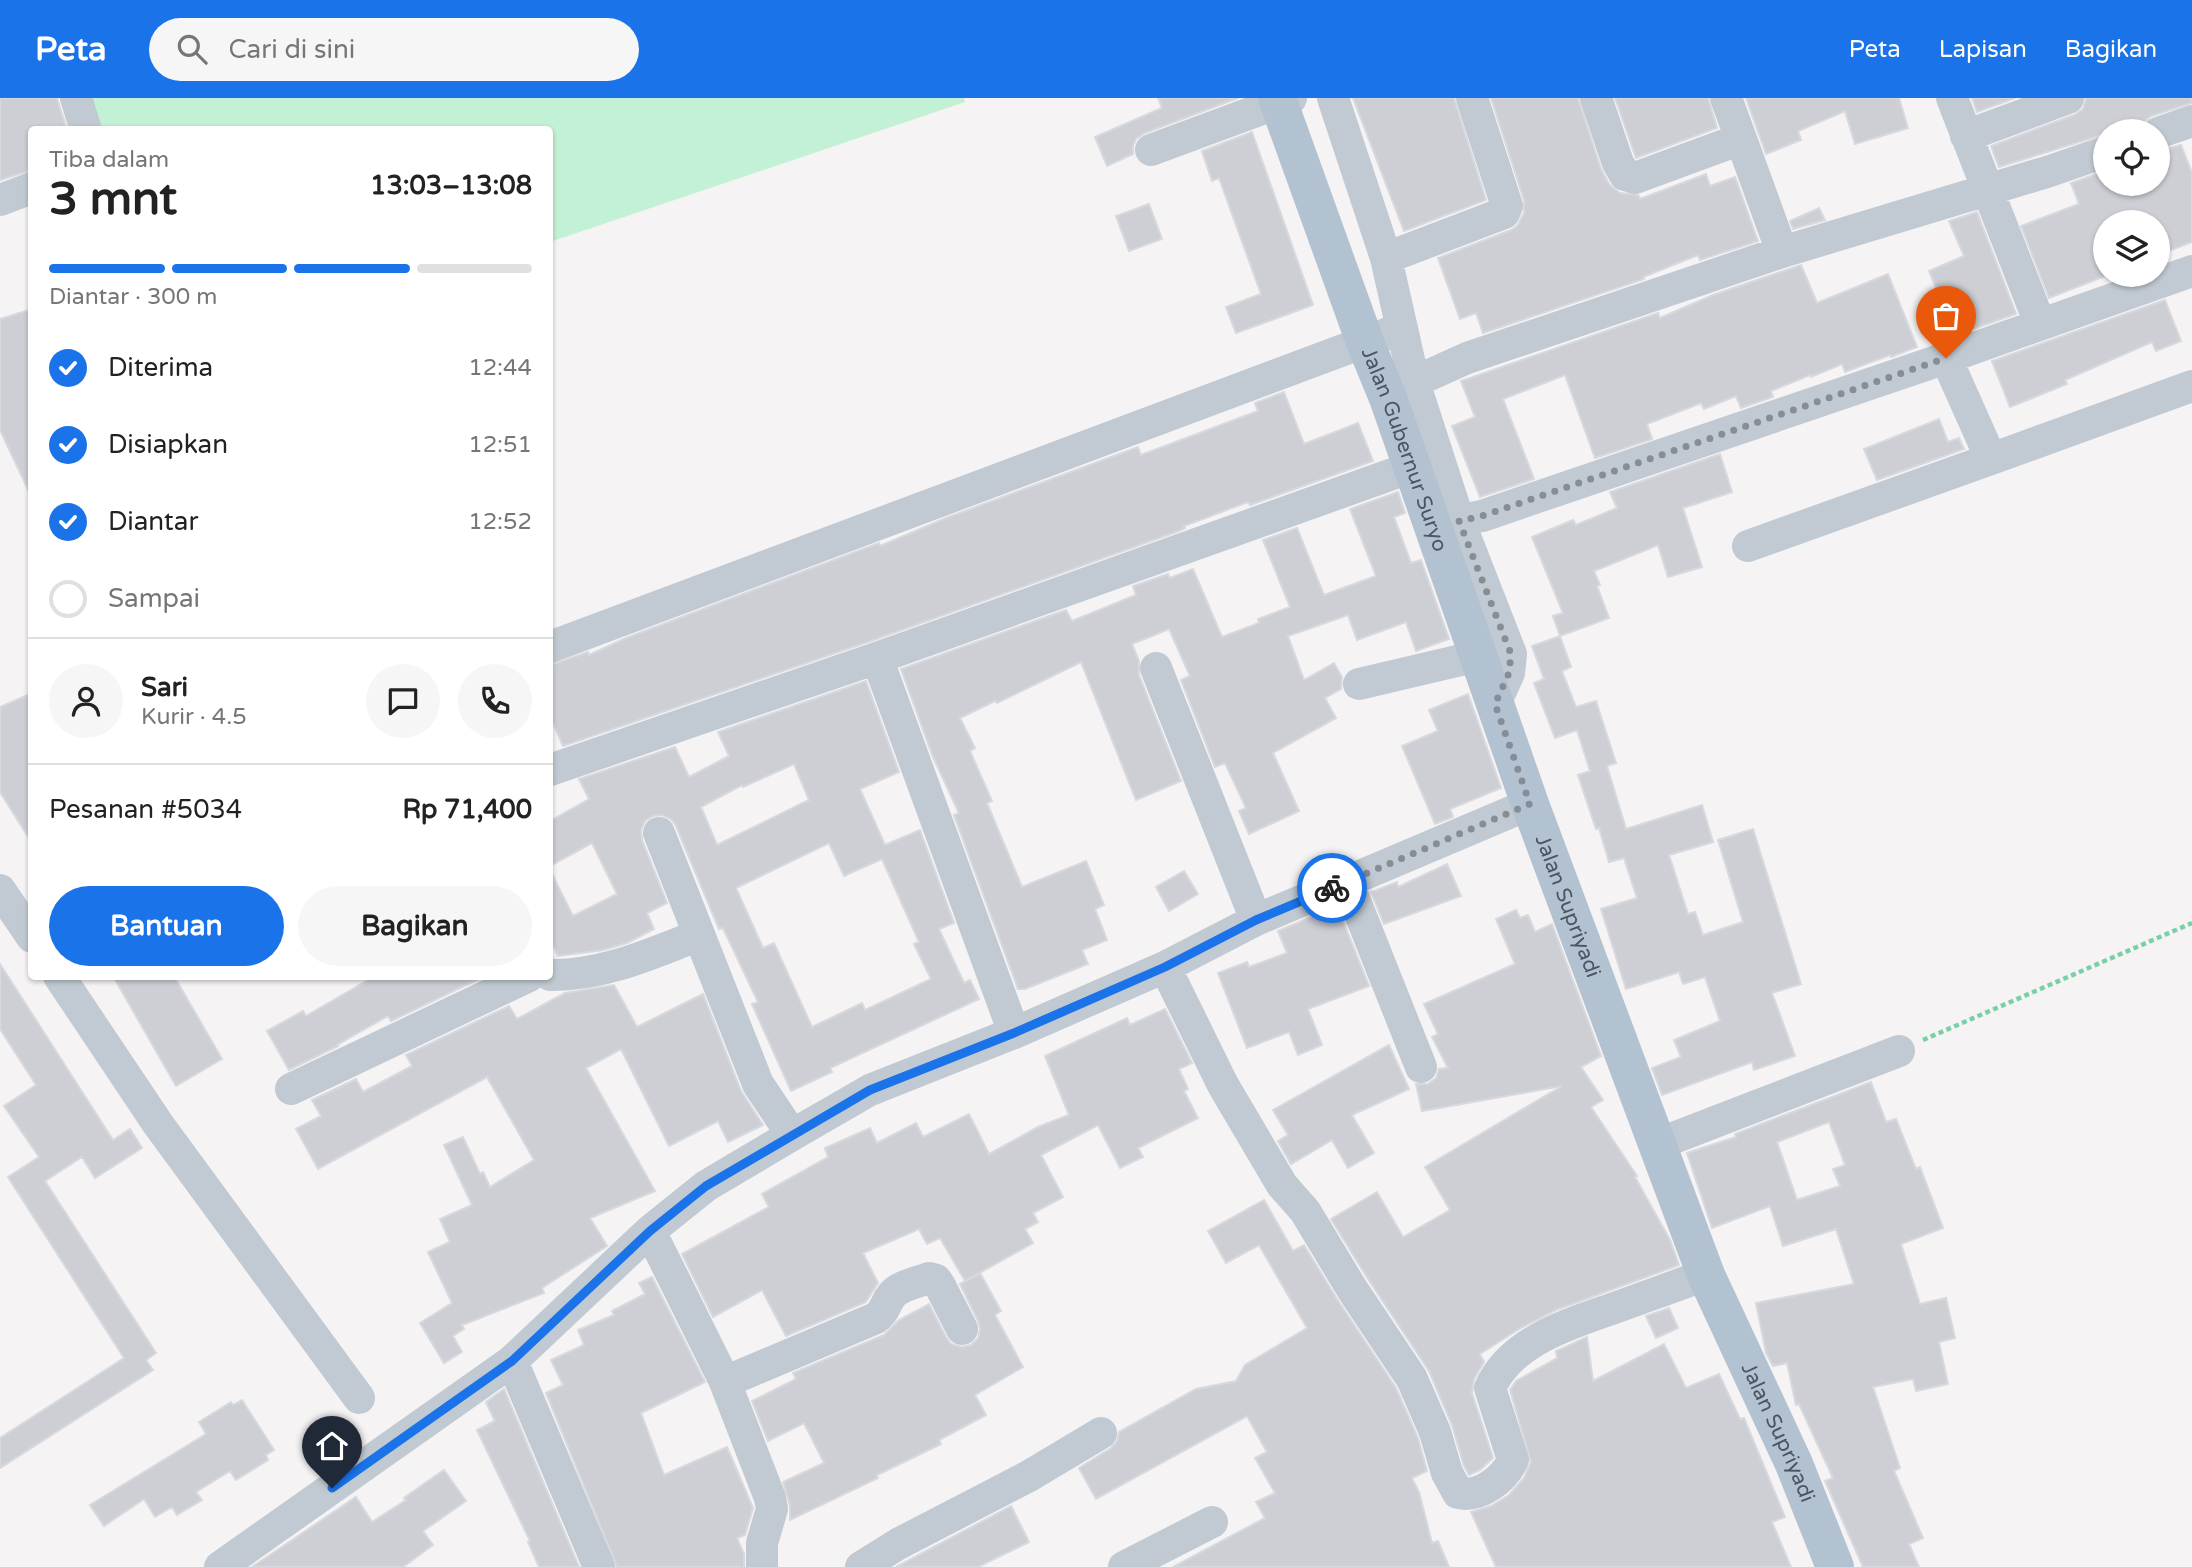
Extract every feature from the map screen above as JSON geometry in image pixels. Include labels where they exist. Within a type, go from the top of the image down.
[{"type":"main road","name":"Jalan Gubernur Suryo","points":[[1282,100],[1365,342],[1401,390],[1412,467],[1446,523],[1478,656],[1530,804]]},
{"type":"main road","name":"Jalan Supriyadi","points":[[1530,804],[1706,1275],[1794,1464],[1835,1567]]},
{"type":"street","points":[[76,98],[85,126]]},
{"type":"street","points":[[1333,98],[1386,258],[1402,328],[1401,390],[1446,523],[1511,654],[1509,673],[1495,704]]},
{"type":"street","points":[[1386,258],[1504,213],[1507,206],[1472,98]]},
{"type":"street","points":[[1596,98],[1618,163],[1625,175],[1634,178],[1741,139]]},
{"type":"street","points":[[1726,98],[1782,253]]},
{"type":"street","points":[[1952,98],[2040,324]]},
{"type":"street","points":[[1966,136],[2068,98]]},
{"type":"street","points":[[1151,150],[1282,100]]},
{"type":"street","points":[[2170,129],[2192,121]]},
{"type":"street","points":[[1401,390],[1467,358],[1782,253],[2093,156]]},
{"type":"street","points":[[0,200],[28,190]]},
{"type":"street","points":[[1446,523],[1482,516],[2192,271]]},
{"type":"street","points":[[553,647],[1402,328]]},
{"type":"street","points":[[1946,358],[1991,460]]},
{"type":"street","points":[[1748,546],[2192,386]]},
{"type":"street","points":[[553,769],[1412,467]]},
{"type":"street","points":[[1359,684],[1478,656]]},
{"type":"street","points":[[877,657],[1014,1033]]},
{"type":"street","points":[[1156,668],[1256,920]]},
{"type":"street","points":[[220,1567],[512,1361],[650,1231],[706,1186],[792,1135],[870,1090],[1014,1033],[1165,967],[1256,920],[1530,804]]},
{"type":"street","points":[[659,833],[758,1084],[792,1135]]},
{"type":"street","points":[[1347,881],[1421,1067]]},
{"type":"street","points":[[0,890],[28,931]]},
{"type":"street","points":[[553,975],[586,973],[625,964],[699,935]]},
{"type":"street","points":[[1165,967],[1223,1085],[1282,1185],[1305,1211],[1352,1289],[1412,1379],[1435,1432],[1447,1473],[1458,1493],[1465,1495],[1500,1480],[1513,1460],[1490,1388],[1496,1375],[1510,1360],[1551,1331],[1706,1275]]},
{"type":"street","points":[[61,980],[158,1124],[359,1398]]},
{"type":"street","points":[[291,1089],[521,980]]},
{"type":"street","points":[[1658,1144],[1899,1051]]},
{"type":"street","points":[[650,1231],[724,1382],[770,1498],[772,1509],[762,1543],[762,1567]]},
{"type":"street","points":[[724,1382],[876,1318],[885,1311],[895,1291],[929,1278],[936,1280],[940,1286],[962,1329]]},
{"type":"street","points":[[512,1361],[599,1567]]},
{"type":"street","points":[[861,1567],[898,1544],[1029,1476],[1101,1433]]},
{"type":"street","points":[[1124,1567],[1212,1522]]},
{"type":"path","points":[[1899,1051],[2192,923]]},
{"type":"green space","points":[[79,98],[964,98],[965,102],[553,241],[553,126],[87,126]]},
{"type":"building","points":[[0,98],[57,98],[66,126],[28,126],[28,171],[0,180]]},
{"type":"building","points":[[1158,98],[1238,98],[1145,133],[1136,139],[1133,154],[1107,166],[1095,137],[1162,108]]},
{"type":"building","points":[[1353,98],[1454,98],[1486,200],[1404,231]]},
{"type":"building","points":[[1491,98],[1578,98],[1601,169],[1609,184],[1620,193],[1638,195],[1640,199],[1706,174],[1710,186],[1735,177],[1758,241],[1700,260],[1698,255],[1643,277],[1644,279],[1483,333],[1476,313],[1460,319],[1438,258],[1511,230],[1517,226],[1524,213],[1524,200]]},
{"type":"building","points":[[1615,98],[1708,98],[1717,128],[1636,158]]},
{"type":"building","points":[[1746,98],[1899,98],[1908,128],[1855,144],[1845,111],[1798,131],[1801,140],[1766,154]]},
{"type":"building","points":[[1972,98],[2015,98],[1977,112]]},
{"type":"building","points":[[2086,98],[2192,98],[2192,103],[2148,119],[2093,119],[2093,138],[1999,167],[1991,146],[2074,115],[2083,109]]},
{"type":"building","points":[[1252,132],[1313,305],[1236,333],[1226,307],[1261,294],[1219,178],[1212,181],[1202,151]]},
{"type":"building","points":[[2181,145],[2192,173],[2192,242],[2170,250],[2170,210],[2093,210],[2093,281],[2049,298],[2021,226],[2079,204],[2071,183],[2093,175],[2093,196],[2170,196],[2170,148]]},
{"type":"building","points":[[1149,204],[1162,239],[1129,251],[1116,216]]},
{"type":"building","points":[[1819,208],[1825,220],[1793,229],[1790,221]]},
{"type":"building","points":[[1977,212],[2016,314],[1956,335],[1929,271],[1964,256],[1949,221]]},
{"type":"building","points":[[1801,265],[1817,303],[1888,274],[1917,347],[1845,372],[1842,364],[1811,377],[1810,375],[1771,391],[1773,397],[1741,408],[1736,396],[1704,409],[1701,403],[1647,424],[1652,439],[1595,458],[1565,375],[1503,399],[1534,479],[1480,497],[1452,426],[1475,417],[1461,381],[1658,313],[1660,318],[1713,295]]},
{"type":"building","points":[[2165,300],[2181,341],[2156,351],[2152,342],[2065,380],[2067,384],[2010,407],[1992,361]]},
{"type":"building","points":[[28,310],[28,490],[0,430],[0,319]]},
{"type":"building","points":[[1284,392],[1304,444],[1358,423],[1373,461],[1250,505],[1248,502],[1184,526],[1185,528],[1179,531],[871,641],[563,746],[553,723],[553,664],[588,652],[589,655],[626,638],[879,543],[880,546],[946,518],[1138,447],[1141,455],[1258,411],[1255,403]]},
{"type":"building","points":[[1939,419],[1948,442],[1959,438],[1964,449],[1877,480],[1864,449]]},
{"type":"building","points":[[1720,454],[1732,492],[1683,508],[1702,567],[1668,577],[1658,545],[1594,571],[1609,618],[1560,636],[1553,616],[1563,613],[1532,537],[1573,520],[1576,525],[1617,508],[1610,492]]},
{"type":"building","points":[[1398,492],[1405,513],[1394,517],[1411,563],[1421,560],[1449,639],[1416,651],[1406,622],[1357,640],[1348,615],[1288,636],[1304,680],[1334,663],[1342,677],[1341,689],[1325,698],[1336,718],[1273,753],[1299,811],[1249,834],[1239,811],[1246,808],[1225,763],[1215,767],[1181,680],[1190,676],[1169,629],[1132,644],[1139,661],[1139,675],[1181,781],[1136,800],[1081,662],[960,718],[975,748],[970,751],[992,801],[987,803],[1022,887],[1086,861],[1104,905],[1095,909],[1107,940],[1082,950],[1088,964],[1025,989],[1018,989],[954,815],[959,813],[933,757],[901,669],[1066,610],[1072,621],[1136,595],[1133,586],[1168,574],[1170,578],[1193,569],[1222,637],[1259,623],[1258,619],[1290,607],[1263,540],[1297,528],[1324,595],[1376,576],[1350,509]]},
{"type":"building","points":[[1560,636],[1571,667],[1562,671],[1576,707],[1596,701],[1616,763],[1607,766],[1626,829],[1702,805],[1713,842],[1669,855],[1688,914],[1695,912],[1703,935],[1743,922],[1718,840],[1753,829],[1801,984],[1772,993],[1795,1056],[1754,1070],[1752,1062],[1662,1095],[1652,1068],[1681,1057],[1674,1040],[1720,1021],[1705,977],[1683,984],[1679,972],[1626,989],[1601,909],[1637,898],[1624,858],[1609,862],[1599,828],[1596,829],[1578,775],[1590,771],[1577,730],[1555,738],[1534,683],[1544,679],[1532,646]]},
{"type":"building","points":[[866,681],[899,772],[860,789],[885,845],[920,830],[954,923],[939,929],[964,983],[970,980],[979,999],[830,1068],[832,1072],[791,1091],[752,1004],[758,1002],[723,928],[719,929],[676,826],[671,819],[662,815],[645,821],[641,830],[642,840],[667,903],[647,913],[654,929],[627,943],[603,950],[558,956],[553,945],[553,876],[573,916],[617,894],[592,843],[553,864],[553,819],[589,799],[579,779],[675,747],[689,777],[729,756],[718,732]],"holes":[[[794,764],[809,800],[717,845],[701,807],[742,785],[743,787]],[[829,843],[844,876],[882,859],[919,942],[914,944],[931,979],[865,1010],[862,1003],[812,1027],[774,943],[763,948],[736,888]]]},
{"type":"building","points":[[1468,694],[1501,788],[1450,809],[1453,817],[1435,824],[1402,746],[1438,731],[1429,710]]},
{"type":"building","points":[[28,695],[28,837],[0,792],[0,707]]},
{"type":"building","points":[[1447,864],[1461,896],[1384,924],[1371,892],[1397,882],[1398,887]]},
{"type":"building","points":[[1184,871],[1198,894],[1169,911],[1156,887]]},
{"type":"building","points":[[1337,906],[1369,986],[1308,1009],[1322,1045],[1298,1055],[1289,1032],[1247,1048],[1218,973],[1247,962],[1249,967],[1287,953],[1278,931]]},
{"type":"building","points":[[1516,910],[1520,918],[1528,915],[1535,932],[1552,924],[1601,1056],[1581,1067],[1603,1100],[1591,1107],[1637,1176],[1635,1177],[1670,1240],[1679,1265],[1556,1310],[1480,1354],[1484,1362],[1474,1379],[1472,1393],[1493,1458],[1480,1470],[1469,1475],[1429,1371],[1331,1219],[1377,1192],[1403,1237],[1450,1210],[1425,1167],[1562,1086],[1422,1111],[1416,1084],[1428,1084],[1436,1078],[1439,1069],[1448,1068],[1432,1037],[1438,1034],[1424,1004],[1515,964],[1496,919]]},
{"type":"building","points":[[0,964],[113,1140],[130,1129],[142,1148],[95,1178],[82,1157],[45,1181],[156,1353],[146,1360],[153,1370],[0,1468],[0,1438],[124,1358],[8,1177],[39,1157],[4,1106],[36,1085],[0,1029]]},
{"type":"building","points":[[115,980],[176,980],[222,1059],[176,1086]]},
{"type":"building","points":[[368,980],[477,980],[391,1021],[388,1016],[338,1046],[289,1070],[267,1031],[303,1011],[306,1016]]},
{"type":"building","points":[[614,985],[637,1027],[703,994],[741,1091],[763,1125],[728,1142],[718,1121],[669,1146],[621,1049],[586,1068],[655,1191],[590,1218],[607,1246],[542,1288],[544,1293],[462,1325],[464,1329],[453,1336],[462,1352],[444,1363],[420,1323],[452,1303],[428,1252],[450,1242],[440,1219],[472,1205],[444,1145],[463,1137],[480,1174],[483,1172],[490,1187],[534,1160],[487,1077],[318,1169],[296,1129],[321,1116],[312,1100],[356,1079],[363,1092],[412,1066],[406,1055],[509,1006],[517,1019],[565,993]]},
{"type":"building","points":[[1165,1009],[1192,1063],[1179,1069],[1188,1089],[1184,1091],[1198,1118],[1138,1148],[1143,1157],[1120,1168],[1098,1125],[1041,1155],[1063,1197],[1033,1213],[1038,1222],[1025,1229],[1033,1243],[965,1281],[940,1238],[927,1244],[919,1229],[863,1253],[878,1283],[866,1302],[786,1336],[762,1290],[713,1317],[682,1254],[769,1207],[762,1194],[828,1157],[825,1148],[870,1128],[877,1143],[916,1123],[923,1137],[969,1114],[989,1154],[1038,1127],[1069,1115],[1045,1056],[1127,1018],[1130,1025]]},
{"type":"building","points":[[1389,1045],[1409,1089],[1352,1115],[1374,1153],[1348,1168],[1332,1140],[1291,1164],[1278,1141],[1288,1135],[1273,1110]]},
{"type":"building","points":[[1871,1082],[1886,1122],[1896,1119],[1916,1169],[1920,1167],[1943,1228],[1901,1244],[1920,1304],[1946,1298],[1955,1338],[1939,1342],[1948,1384],[1916,1391],[1913,1379],[1873,1387],[1900,1468],[1894,1471],[1923,1538],[1909,1544],[1919,1567],[1863,1567],[1825,1481],[1833,1478],[1799,1404],[1796,1405],[1787,1363],[1773,1366],[1766,1353],[1756,1303],[1854,1284],[1836,1229],[1783,1246],[1770,1206],[1712,1228],[1687,1153],[1736,1137],[1735,1134]],"holes":[[[1829,1122],[1845,1165],[1833,1169],[1840,1186],[1797,1200],[1777,1142]]]},
{"type":"building","points":[[1264,1200],[1293,1251],[1304,1245],[1396,1388],[1418,1438],[1427,1471],[1412,1478],[1419,1492],[1432,1543],[1438,1541],[1449,1567],[1173,1567],[1265,1518],[1256,1502],[1275,1493],[1255,1458],[1267,1452],[1247,1416],[1096,1499],[1079,1468],[1111,1448],[1117,1441],[1119,1432],[1196,1389],[1236,1381],[1245,1365],[1307,1328],[1259,1245],[1226,1263],[1208,1231]]},
{"type":"building","points":[[980,1273],[1001,1311],[995,1315],[1023,1367],[975,1395],[986,1415],[939,1440],[941,1444],[877,1475],[878,1478],[790,1520],[790,1506],[783,1482],[824,1463],[804,1423],[768,1441],[752,1401],[796,1379],[793,1373],[884,1335],[899,1320],[929,1304],[951,1344],[962,1347],[971,1345],[978,1338],[980,1329],[960,1284]]},
{"type":"building","points":[[652,1277],[705,1382],[641,1413],[664,1475],[727,1447],[753,1508],[745,1535],[737,1538],[744,1554],[744,1567],[617,1567],[546,1393],[563,1385],[551,1360],[584,1345],[578,1330],[614,1315],[612,1311],[645,1294],[639,1283]]},
{"type":"building","points":[[1669,1308],[1678,1328],[1656,1338],[1646,1316]]},
{"type":"building","points":[[1587,1337],[1593,1381],[1664,1344],[1686,1388],[1719,1374],[1740,1419],[1744,1418],[1785,1517],[1772,1522],[1791,1567],[1496,1567],[1471,1512],[1491,1506],[1509,1495],[1524,1478],[1531,1462],[1510,1390],[1516,1381],[1557,1358],[1556,1351]]},
{"type":"building","points":[[504,1389],[579,1567],[539,1567],[528,1542],[530,1541],[477,1430],[495,1421],[486,1402]]},
{"type":"building","points":[[242,1400],[274,1450],[266,1455],[268,1460],[236,1480],[230,1471],[196,1492],[202,1500],[177,1515],[172,1507],[155,1517],[144,1499],[104,1526],[90,1505],[206,1434],[199,1422],[231,1402],[233,1405]]},
{"type":"building","points":[[444,1470],[466,1501],[423,1531],[433,1545],[403,1567],[252,1567],[356,1497],[372,1522]]},
{"type":"building","points":[[1011,1506],[1029,1542],[978,1567],[896,1567]]},
{"type":"way so far","points":[[1332,888],[1530,804],[1495,704],[1509,673],[1511,654],[1459,521],[1482,516],[1946,358]]},
{"type":"route","points":[[332,1488],[512,1361],[650,1231],[706,1186],[870,1090],[1014,1033],[1165,967],[1256,920],[1332,888]]}]
